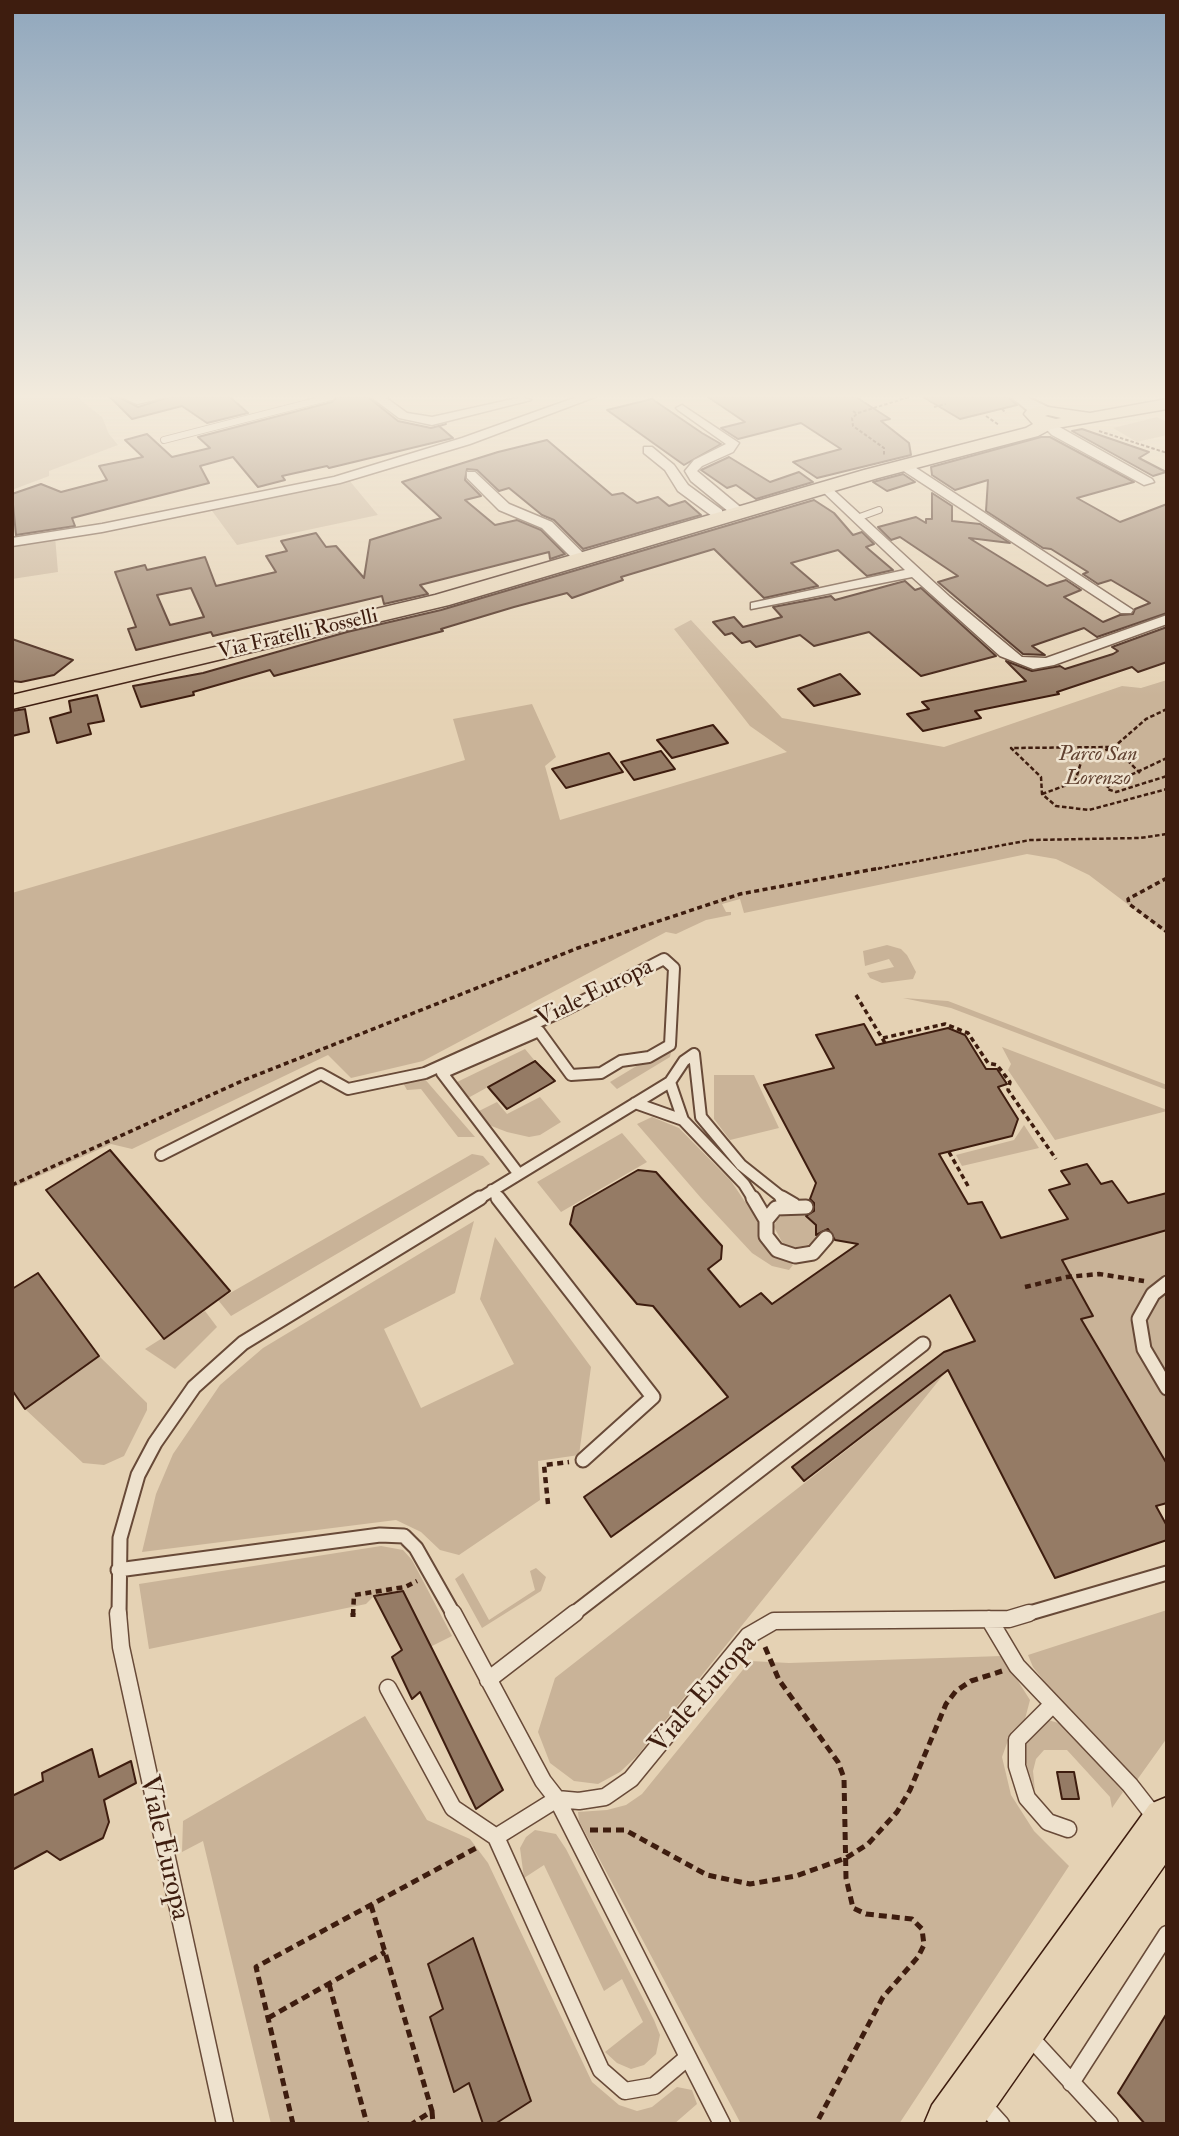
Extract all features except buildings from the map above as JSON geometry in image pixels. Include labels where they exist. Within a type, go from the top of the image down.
[{"type":"main road","name":"Via Fratelli Rosselli","points":[[12,702],[351,623],[798,497]]},
{"type":"main road","points":[[975,2114],[1021,2027],[1165,1824]]},
{"type":"street","points":[[12,542],[102,528],[254,497]]},
{"type":"street","points":[[493,497],[504,507],[547,525],[581,559]]},
{"type":"street","points":[[698,497],[732,516]]},
{"type":"street","points":[[713,497],[732,516]]},
{"type":"street","points":[[836,497],[1005,653],[1033,664],[1049,662],[1167,619]]},
{"type":"street","points":[[952,497],[1126,610]]},
{"type":"street","points":[[757,606],[915,572]]},
{"type":"lane","points":[[857,517],[879,510]]},
{"type":"lane","name":"Viale Europa","points":[[161,1155],[321,1074],[348,1088],[425,1073],[567,1009],[664,959],[674,968],[670,1045],[649,1057],[621,1061],[601,1073],[571,1075],[539,1031],[442,1073],[518,1173]]},
{"type":"lane","name":"Viale Europa","points":[[225,2124],[128,1690],[121,1647],[118,1570],[120,1538],[138,1475],[173,1415],[217,1363],[278,1319],[670,1082],[684,1061],[694,1054],[701,1117],[741,1165],[775,1194],[800,1206],[776,1208],[766,1220]]},
{"type":"lane","points":[[670,1082],[683,1119],[744,1184],[766,1220],[766,1236],[777,1250],[795,1256],[813,1253],[826,1238]]},
{"type":"lane","points":[[635,1103],[683,1119]]},
{"type":"lane","points":[[492,1191],[653,1397],[583,1460]]},
{"type":"lane","points":[[1163,1286],[1145,1306],[1139,1319],[1144,1349],[1167,1388]]},
{"type":"lane","points":[[488,1680],[923,1345]]},
{"type":"lane","points":[[118,1570],[380,1535],[404,1536],[416,1548],[432,1574],[542,1780],[557,1799],[722,2124]]},
{"type":"lane","name":"Viale Europa","points":[[557,1799],[579,1801],[605,1797],[631,1779],[748,1636],[774,1621],[1009,1619],[1167,1573]]},
{"type":"lane","points":[[989,1619],[1017,1666],[1165,1824]]},
{"type":"lane","points":[[388,1688],[453,1808],[496,1837],[601,2070],[625,2091],[654,2086],[687,2058]]},
{"type":"lane","points":[[1052,1705],[1033,1721],[1017,1740],[1017,1766],[1027,1798],[1048,1822],[1068,1829]]},
{"type":"lane","points":[[496,1837],[557,1799]]},
{"type":"lane","points":[[1071,2083],[1167,1934]]},
{"type":"lane","points":[[1021,2027],[1110,2124]]},
{"type":"path","points":[[1042,794],[1075,782],[1082,759],[1114,747],[1146,719],[1167,709]]},
{"type":"path","points":[[1140,773],[1114,747],[1010,748],[1041,777],[1042,794],[1056,806],[1089,810],[1167,789]]},
{"type":"path","points":[[1167,758],[1140,773],[1109,785],[1107,789],[1116,792],[1167,776]]},
{"type":"path","points":[[12,1185],[244,1080],[579,948],[740,894],[1030,840],[1140,838],[1167,834]]},
{"type":"path","points":[[1167,878],[1128,899],[1129,904],[1167,932]]},
{"type":"path","points":[[856,995],[884,1040],[945,1024],[968,1033],[988,1063],[997,1065],[1010,1082],[1008,1090],[1056,1159]]},
{"type":"path","points":[[949,1152],[968,1186]]},
{"type":"path","points":[[1025,1287],[1067,1277],[1099,1274],[1163,1286]]},
{"type":"path","points":[[548,1504],[544,1465],[583,1460]]},
{"type":"path","points":[[353,1617],[354,1595],[405,1587],[432,1574]]},
{"type":"path","points":[[759,1630],[779,1680],[838,1762],[844,1777],[846,1878],[853,1908],[866,1914],[912,1919],[922,1929],[924,1945],[918,1957],[883,1997],[816,2124]]},
{"type":"path","points":[[575,1835],[609,1828],[625,1830],[707,1875],[750,1884],[796,1876],[846,1858],[876,1837],[897,1812],[910,1790],[946,1704],[956,1691],[971,1681],[1017,1666]]},
{"type":"path","points":[[293,2124],[256,1967],[496,1837]]},
{"type":"path","points":[[371,1905],[432,2111],[433,2124]]},
{"type":"path","points":[[268,2018],[385,1952]]},
{"type":"path","points":[[329,1984],[367,2124]]},
{"type":"path","points":[[411,2124],[432,2111]]},
{"type":"green space","points":[[266,497],[363,497],[378,515],[237,545],[210,508]]},
{"type":"green space","points":[[55,536],[58,572],[12,579],[12,543]]},
{"type":"green space","name":"Parco San Lorenzo","points":[[691,620],[782,718],[944,747],[1122,686],[1141,688],[1167,680],[1167,934],[1089,875],[1056,859],[1027,854],[744,913],[740,899],[722,904],[731,915],[706,920],[676,934],[666,932],[423,1061],[351,1078],[328,1055],[132,1149],[111,1144],[12,1188],[12,893],[465,760],[453,719],[532,704],[556,757],[545,766],[560,820],[787,752],[750,726],[674,629]]},
{"type":"green space","points":[[887,945],[901,949],[907,955],[916,972],[913,979],[882,983],[870,978],[867,973],[894,967],[889,959],[865,966],[863,951]]},
{"type":"green space","points":[[903,998],[948,1001],[1167,1085],[1167,1090],[951,1008]]},
{"type":"green space","points":[[673,1044],[670,1057],[617,1089],[610,1082]]},
{"type":"green space","points":[[1002,1047],[1167,1111],[1055,1140],[1008,1070],[1011,1064]]},
{"type":"green space","points":[[525,1049],[535,1061],[468,1098],[455,1083]]},
{"type":"green space","points":[[714,1075],[754,1075],[779,1128],[730,1140],[714,1119]]},
{"type":"green space","points":[[423,1077],[475,1137],[458,1137],[421,1089],[407,1090],[403,1083]]},
{"type":"green space","points":[[540,1097],[561,1122],[540,1135],[529,1137],[489,1125],[479,1111],[497,1102],[507,1114]]},
{"type":"green space","points":[[652,1117],[679,1128],[731,1181],[758,1221],[759,1236],[764,1246],[793,1265],[789,1270],[772,1266],[752,1253],[701,1198],[637,1124]]},
{"type":"green space","points":[[1024,1125],[1039,1148],[962,1166],[956,1155],[1014,1140]]},
{"type":"green space","points":[[622,1133],[647,1162],[561,1212],[537,1182]]},
{"type":"green space","points":[[472,1154],[483,1156],[490,1164],[231,1316],[218,1300]]},
{"type":"green space","points":[[784,1214],[804,1214],[816,1225],[817,1237],[812,1244],[792,1248],[783,1244],[774,1227],[777,1219]]},
{"type":"green space","points":[[474,1221],[455,1293],[384,1329],[421,1408],[514,1364],[480,1299],[495,1237],[591,1367],[579,1455],[538,1461],[540,1500],[459,1555],[440,1550],[421,1532],[396,1520],[142,1552],[156,1494],[173,1454],[220,1385],[263,1348]]},
{"type":"green space","points":[[1167,1230],[1167,1464],[1081,1319],[1092,1316],[1062,1260]]},
{"type":"green space","points":[[205,1311],[217,1327],[175,1369],[145,1349]]},
{"type":"green space","points":[[99,1356],[147,1403],[147,1410],[124,1456],[104,1465],[83,1463],[25,1409]]},
{"type":"green space","points":[[944,1374],[637,1756],[620,1772],[598,1784],[574,1781],[550,1763],[538,1732],[555,1678]]},
{"type":"green space","points":[[381,1546],[403,1550],[412,1560],[452,1636],[430,1647],[374,1596],[366,1604],[149,1649],[139,1584]]},
{"type":"green space","points":[[536,1568],[546,1577],[541,1591],[482,1628],[455,1579],[463,1573],[489,1620],[535,1590],[530,1571]]},
{"type":"green space","points":[[1167,1610],[1167,1738],[1137,1780],[1048,1686],[1033,1667],[1028,1655]]},
{"type":"green space","points":[[1002,1656],[1030,1700],[1025,1719],[1011,1732],[1002,1757],[1011,1795],[1034,1831],[1069,1866],[899,2124],[741,2124],[579,1821],[578,1812],[607,1810],[626,1805],[642,1794],[750,1661],[789,1663]]},
{"type":"green space","points":[[365,1716],[427,1820],[470,1839],[488,1863],[592,2082],[619,2105],[637,2111],[652,2107],[677,2087],[692,2090],[697,2104],[674,2124],[271,2124],[203,1841],[182,1852],[183,1821]]},
{"type":"green space","points":[[1048,1720],[1062,1724],[1123,1792],[1112,1808],[1110,1797],[1067,1750],[1044,1750],[1036,1759],[1033,1771],[1035,1791],[1024,1756],[1027,1738],[1038,1725]]},
{"type":"green space","points":[[535,1830],[556,1834],[566,1849],[654,2020],[660,2035],[656,2054],[644,2065],[631,2069],[617,2063],[605,2052],[643,2022],[622,1979],[604,1991],[544,1865],[524,1878],[520,1848],[526,1837]]}]
